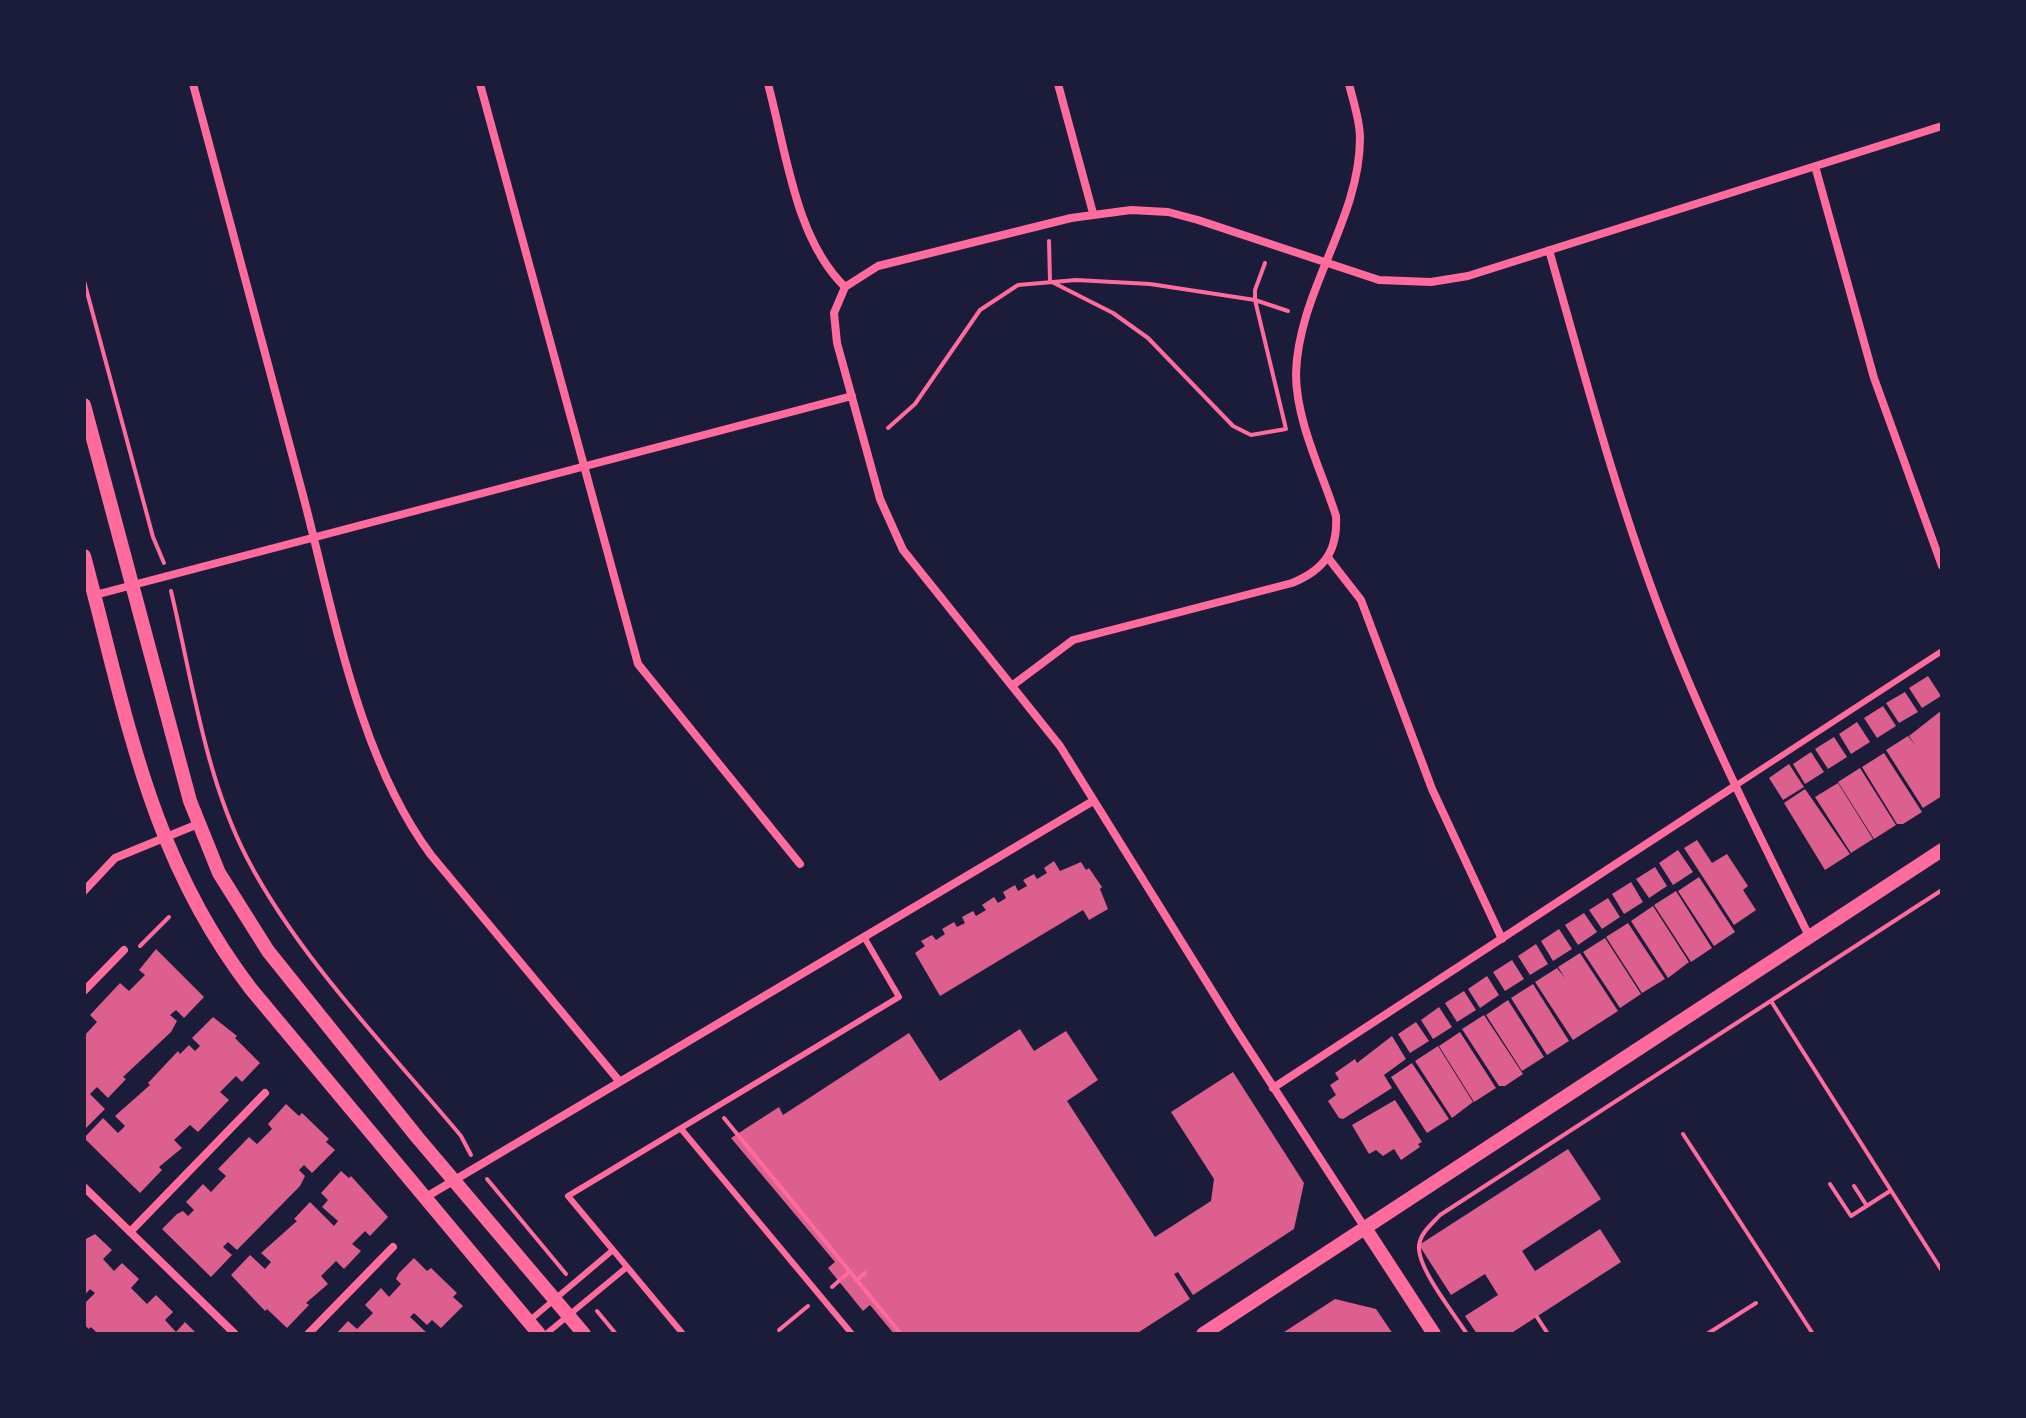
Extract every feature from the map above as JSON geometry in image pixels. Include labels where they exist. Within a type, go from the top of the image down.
[{"type":"street","points":[[193,84],[368,735],[396,803],[431,855],[620,1082]]},
{"type":"street","points":[[480,84],[638,664],[800,864]]},
{"type":"street","points":[[768,84],[811,242],[825,267],[845,287]]},
{"type":"street","points":[[1058,84],[1093,213]]},
{"type":"street","points":[[1013,685],[1073,640],[1292,583],[1306,578],[1329,559],[1337,531],[1336,516],[1300,404],[1296,376],[1306,316],[1350,191],[1358,154],[1358,123],[1349,84]]},
{"type":"street","points":[[1434,1334],[1273,1088],[1060,746],[1013,685],[919,575],[903,550],[880,499],[834,326],[834,313],[845,287],[878,266],[1093,213],[1168,212],[1379,280],[1431,282],[1468,276],[1942,126]]},
{"type":"street","points":[[1815,166],[1874,378],[1942,566]]},
{"type":"street","points":[[1549,250],[1634,538],[1679,658],[1735,786],[1809,936]]},
{"type":"street","points":[[95,595],[852,396]]},
{"type":"street","points":[[84,405],[198,824],[219,873],[268,951],[454,1181],[584,1334]]},
{"type":"street","points":[[84,556],[144,783],[163,838],[192,901],[228,959],[539,1334]]},
{"type":"street","points":[[1329,559],[1361,600],[1427,777],[1502,939]]},
{"type":"street","points":[[1273,1088],[1735,786]]},
{"type":"street","points":[[426,1197],[1093,801]]},
{"type":"street","points":[[84,891],[115,858],[198,824]]},
{"type":"street","points":[[1203,1334],[1942,850]]},
{"type":"street","points":[[84,991],[124,950]]},
{"type":"street","points":[[130,1232],[265,1093]]},
{"type":"street","points":[[84,1187],[235,1334]]},
{"type":"street","points":[[308,1334],[393,1247]]},
{"type":"lane","points":[[1735,786],[1942,651]]},
{"type":"lane","points":[[683,1334],[568,1196],[899,997],[864,937]]},
{"type":"lane","points":[[682,1130],[852,1334]]},
{"type":"lane","points":[[529,1321],[613,1250]]},
{"type":"lane","points":[[546,1334],[627,1267]]},
{"type":"path","points":[[1048,238],[1050,281]]},
{"type":"path","points":[[1050,281],[1113,313],[1148,338],[1233,426],[1251,435],[1286,429],[1255,300],[1255,290],[1265,263]]},
{"type":"path","points":[[84,281],[153,537],[164,562]]},
{"type":"path","points":[[888,428],[915,404],[969,323],[992,299],[1018,285],[1050,281],[1150,284],[1255,300],[1288,311]]},
{"type":"path","points":[[171,591],[210,754],[247,857],[303,945],[461,1136],[471,1154]]},
{"type":"path","points":[[1467,1334],[1416,1249],[1440,1215],[1942,890]]},
{"type":"path","points":[[124,950],[131,956],[169,917]]},
{"type":"path","points":[[1771,1001],[1942,1271]]},
{"type":"path","points":[[724,1118],[901,1334]]},
{"type":"path","points":[[1683,1134],[1813,1334]]},
{"type":"path","points":[[488,1181],[574,1283]]},
{"type":"path","points":[[1830,1184],[1851,1216],[1890,1191]]},
{"type":"path","points":[[1854,1186],[1867,1206]]},
{"type":"path","points":[[830,1288],[849,1272]]},
{"type":"path","points":[[856,1281],[865,1273]]},
{"type":"path","points":[[588,1300],[616,1334]]},
{"type":"path","points":[[1707,1334],[1756,1303]]},
{"type":"path","points":[[779,1330],[811,1304]]},
{"type":"path","points":[[1537,1317],[1548,1334]]},
{"type":"building","points":[[1928,676],[1941,696],[1922,708],[1909,688]]},
{"type":"building","points":[[1905,692],[1918,712],[1899,723],[1886,703]]},
{"type":"building","points":[[1883,706],[1896,726],[1877,738],[1864,718]]},
{"type":"building","points":[[1942,710],[1942,796],[1923,808],[1886,750],[1908,736],[1916,746],[1909,736]]},
{"type":"building","points":[[1857,722],[1870,742],[1851,754],[1839,734]]},
{"type":"building","points":[[1834,737],[1847,757],[1828,769],[1815,749]]},
{"type":"building","points":[[1811,752],[1824,772],[1805,784],[1793,764]]},
{"type":"building","points":[[1884,753],[1922,812],[1903,824],[1897,824],[1862,767]]},
{"type":"building","points":[[1789,764],[1804,787],[1783,800],[1769,778]]},
{"type":"building","points":[[1860,768],[1896,825],[1874,839],[1838,782]]},
{"type":"building","points":[[1838,783],[1873,839],[1851,853],[1815,797]]},
{"type":"building","points":[[1805,789],[1850,854],[1825,870],[1784,803]]},
{"type":"building","points":[[1697,840],[1712,863],[1727,854],[1748,886],[1743,890],[1756,910],[1734,925],[1684,848]]},
{"type":"building","points":[[1678,850],[1693,872],[1673,885],[1659,863]]},
{"type":"building","points":[[1054,861],[1060,871],[1081,862],[1086,870],[1089,868],[1102,887],[1100,889],[1108,909],[1089,920],[1083,910],[940,996],[915,953],[925,946],[921,941],[932,935],[936,940],[945,934],[942,929],[954,922],[957,927],[965,923],[962,917],[973,911],[976,916],[986,910],[982,905],[994,897],[998,903],[1006,898],[1003,892],[1015,885],[1018,891],[1027,886],[1023,880],[1034,874],[1037,879],[1047,873],[1044,868]]},
{"type":"building","points":[[1655,867],[1667,886],[1649,898],[1636,879]]},
{"type":"building","points":[[1699,877],[1735,932],[1714,946],[1678,891]]},
{"type":"building","points":[[1631,882],[1643,902],[1624,914],[1612,894]]},
{"type":"building","points":[[1676,891],[1712,948],[1691,962],[1654,905]]},
{"type":"building","points":[[1608,898],[1620,917],[1602,929],[1589,910]]},
{"type":"building","points":[[1653,906],[1689,962],[1668,978],[1631,921]]},
{"type":"building","points":[[1584,913],[1597,932],[1578,945],[1565,925]]},
{"type":"building","points":[[1628,923],[1665,979],[1642,993],[1606,937]]},
{"type":"building","points":[[1559,929],[1572,949],[1553,961],[1541,941]]},
{"type":"building","points":[[1605,938],[1641,994],[1620,1008],[1583,952]]},
{"type":"building","points":[[1536,944],[1548,964],[1530,975],[1518,956]]},
{"type":"building","points":[[156,949],[204,997],[184,1018],[176,1010],[170,1015],[177,1021],[171,1032],[123,1077],[126,1079],[108,1098],[97,1087],[90,1094],[105,1109],[86,1128],[84,1036],[97,1022],[90,1015],[120,983],[129,991],[145,975],[139,970]]},
{"type":"building","points":[[1580,953],[1618,1011],[1573,1040],[1535,982],[1557,968],[1565,978],[1558,967]]},
{"type":"building","points":[[1512,960],[1524,979],[1505,991],[1493,972]]},
{"type":"building","points":[[1487,976],[1499,995],[1480,1008],[1468,989]]},
{"type":"building","points":[[1533,984],[1569,1041],[1547,1055],[1511,998]]},
{"type":"building","points":[[1464,991],[1476,1010],[1457,1022],[1445,1003]]},
{"type":"building","points":[[1508,1000],[1544,1057],[1522,1071],[1486,1015]]},
{"type":"building","points":[[1439,1007],[1452,1027],[1433,1039],[1421,1020]]},
{"type":"building","points":[[1484,1015],[1523,1074],[1505,1086],[1499,1086],[1462,1029]]},
{"type":"building","points":[[213,1017],[237,1036],[235,1038],[260,1063],[242,1082],[236,1076],[220,1092],[229,1100],[198,1132],[190,1125],[174,1140],[182,1148],[159,1167],[162,1170],[140,1193],[84,1138],[103,1118],[118,1133],[125,1126],[115,1116],[150,1085],[148,1083],[178,1051],[180,1054],[189,1045],[195,1051],[200,1046],[192,1038]]},
{"type":"building","points":[[1416,1022],[1429,1041],[1410,1053],[1398,1034]]},
{"type":"building","points":[[1020,1029],[1034,1051],[1066,1031],[1098,1080],[1067,1101],[1155,1237],[1211,1201],[1214,1179],[1171,1112],[1233,1072],[1304,1183],[1294,1229],[1193,1295],[1178,1272],[1174,1274],[1190,1299],[1136,1334],[894,1334],[870,1305],[863,1311],[828,1268],[835,1262],[731,1138],[779,1107],[783,1115],[909,1033],[940,1081]]},
{"type":"building","points":[[1460,1032],[1496,1088],[1474,1102],[1439,1046]]},
{"type":"building","points":[[1392,1036],[1406,1059],[1384,1075],[1392,1088],[1343,1119],[1339,1118],[1328,1101],[1336,1095],[1330,1085],[1339,1079],[1335,1073],[1355,1059],[1357,1063]]},
{"type":"building","points":[[1438,1046],[1473,1102],[1452,1118],[1415,1061]]},
{"type":"building","points":[[1412,1063],[1449,1119],[1427,1133],[1391,1077]]},
{"type":"building","points":[[1395,1100],[1422,1142],[1418,1144],[1420,1147],[1401,1160],[1394,1149],[1383,1156],[1376,1150],[1369,1154],[1352,1125]]},
{"type":"building","points":[[286,1104],[299,1116],[302,1113],[329,1139],[326,1142],[335,1150],[312,1173],[304,1165],[299,1170],[305,1176],[300,1186],[237,1250],[228,1242],[223,1247],[232,1255],[211,1277],[162,1229],[177,1214],[183,1211],[188,1216],[194,1210],[186,1202],[203,1184],[211,1192],[226,1176],[218,1169],[249,1137],[257,1144],[272,1129],[268,1124]]},
{"type":"building","points":[[1568,1149],[1601,1199],[1522,1251],[1535,1271],[1600,1229],[1621,1262],[1510,1334],[1477,1334],[1465,1316],[1498,1295],[1485,1274],[1451,1295],[1419,1245]]},
{"type":"building","points":[[341,1171],[349,1178],[351,1176],[388,1217],[370,1236],[365,1231],[352,1244],[361,1251],[344,1269],[336,1261],[321,1276],[328,1284],[306,1303],[309,1305],[287,1328],[267,1309],[265,1311],[231,1275],[250,1255],[265,1269],[271,1262],[261,1253],[297,1221],[294,1219],[310,1202],[334,1226],[338,1221],[322,1207],[328,1200],[321,1193]]},
{"type":"building","points":[[95,1234],[112,1250],[103,1259],[114,1271],[122,1263],[139,1279],[131,1288],[147,1304],[156,1295],[173,1312],[165,1320],[176,1332],[185,1322],[197,1334],[98,1334],[84,1325],[84,1304],[95,1293],[90,1289],[84,1296],[84,1240]]},
{"type":"building","points":[[414,1258],[427,1271],[431,1268],[457,1293],[453,1297],[463,1306],[441,1328],[432,1320],[427,1325],[414,1313],[410,1317],[428,1334],[336,1334],[348,1321],[357,1329],[373,1313],[365,1305],[381,1288],[389,1297],[401,1284],[396,1279],[399,1273]]},
{"type":"building","points":[[1335,1299],[1376,1309],[1393,1334],[1281,1334]]}]
